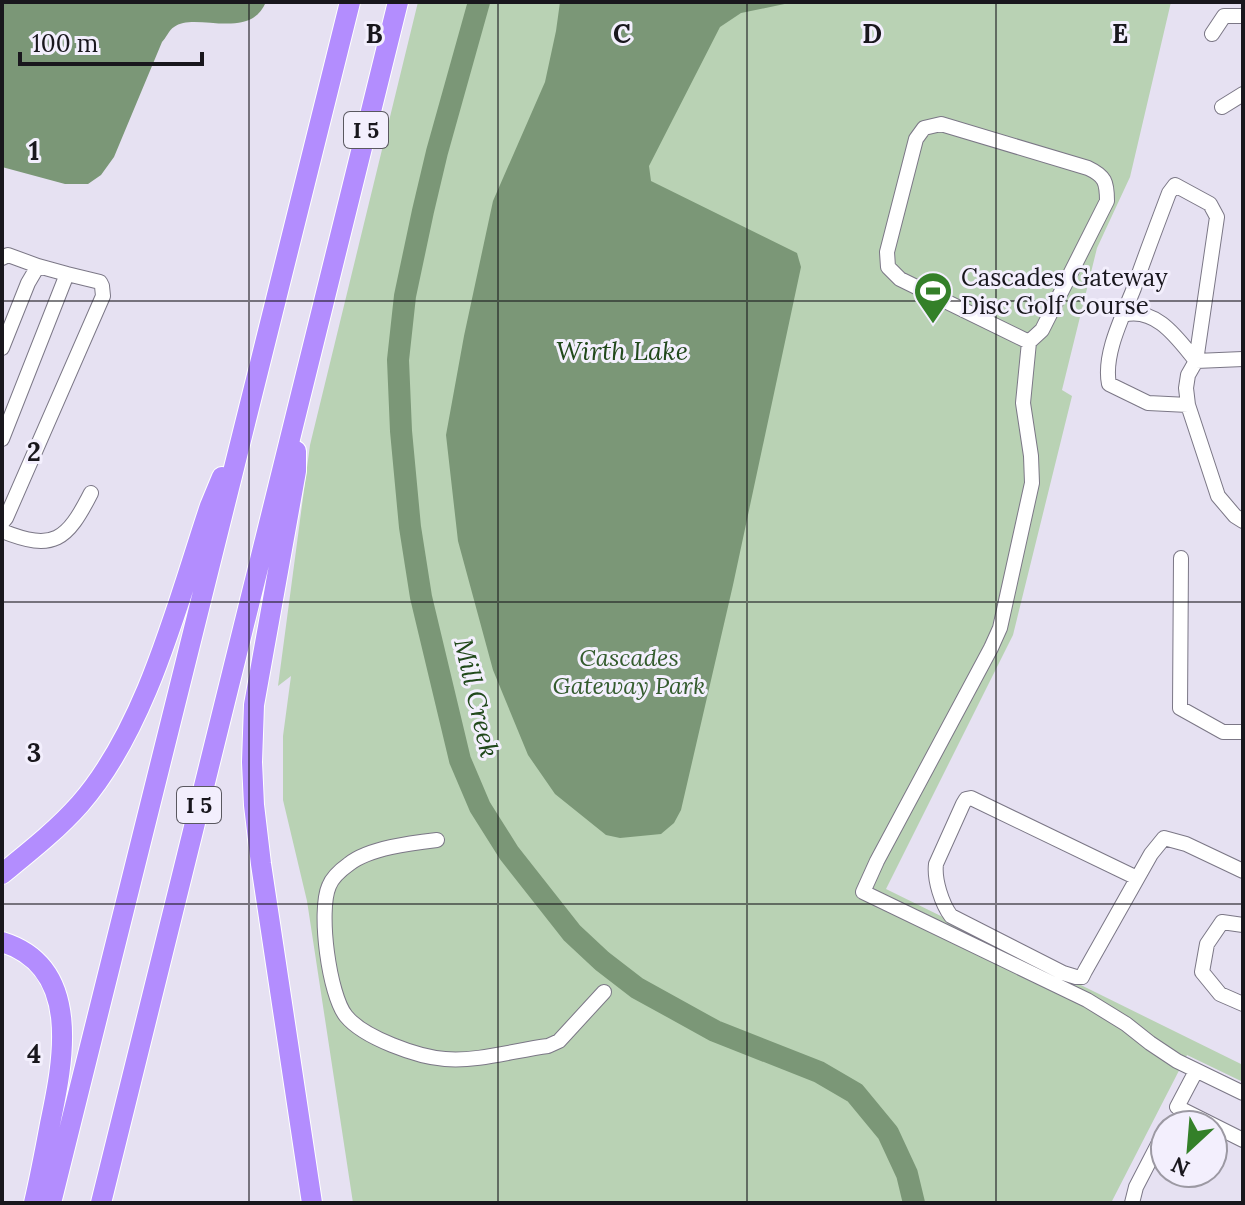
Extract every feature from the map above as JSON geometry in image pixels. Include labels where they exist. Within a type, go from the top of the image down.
[{"type":"highway","name":"I 5","points":[[51,1203],[350,2]]},
{"type":"highway","name":"I 5","points":[[101,1203],[398,2]]},
{"type":"highway","name":"I 5","points":[[297,407],[296,471],[258,683],[252,762],[261,864],[312,1203]]},
{"type":"highway","points":[[2,874],[81,802],[127,732],[148,687],[210,506],[249,410]]},
{"type":"highway","points":[[2,942],[27,954],[43,970],[53,984],[61,1014],[60,1079],[34,1203]]},
{"type":"street","points":[[1212,34],[1224,16],[1243,16]]},
{"type":"street","points":[[1222,107],[1243,94]]},
{"type":"street","points":[[1029,342],[900,279],[888,267],[887,252],[912,153],[916,139],[924,128],[941,124],[1088,168],[1105,180],[1107,201],[1042,330],[1029,342],[1023,403],[1032,483],[1000,628],[863,892],[1087,1000],[1168,1055],[1243,1093]]},
{"type":"street","points":[[1188,405],[1148,403],[1109,384],[1107,372],[1123,315],[1169,193],[1175,185],[1210,204],[1217,217],[1196,361],[1188,375],[1186,388],[1188,405],[1218,496],[1243,521]]},
{"type":"street","points":[[2,258],[8,255],[100,282],[103,296],[2,523]]},
{"type":"street","points":[[2,348],[38,266]]},
{"type":"street","points":[[2,439],[67,274]]},
{"type":"street","points":[[1123,315],[1147,316],[1168,328],[1196,361]]},
{"type":"street","points":[[1196,361],[1243,359]]},
{"type":"street","points":[[2,531],[35,542],[55,539],[73,525],[91,493]]},
{"type":"street","points":[[1181,558],[1180,708],[1223,732],[1243,732]]},
{"type":"street","points":[[1137,878],[971,798],[963,804],[936,864],[935,874],[951,916],[1063,973],[1082,977],[1151,854],[1164,838],[1186,844],[1243,871]]},
{"type":"street","points":[[437,840],[358,857],[329,884],[324,906],[332,982],[344,1014],[354,1024],[373,1038],[412,1051],[443,1059],[470,1060],[548,1046],[559,1041],[604,992]]},
{"type":"street","points":[[1243,925],[1222,922],[1207,944],[1202,972],[1220,994],[1243,1004]]},
{"type":"street","points":[[1196,1071],[1177,1107],[1243,1140]]},
{"type":"street","points":[[1132,1203],[1136,1187],[1149,1162]]},
{"type":"green space","name":"Cascades Gateway Park","points":[[418,2],[1171,2],[1130,177],[1097,248],[1062,390],[1072,396],[1013,635],[886,889],[1243,1065],[1243,1082],[1187,1055],[1159,1109],[1149,1109],[1149,1129],[1111,1203],[353,1203],[307,901],[283,800],[283,736],[291,676],[278,686],[310,445]]},
{"type":"water","points":[[2,2],[266,2],[258,14],[247,21],[183,23],[172,28],[162,42],[114,157],[101,175],[88,184],[65,184],[2,167]]},
{"type":"water","name":"Wirth Lake","points":[[560,2],[794,2],[741,13],[720,27],[649,166],[651,181],[797,253],[801,267],[681,810],[674,823],[661,834],[620,838],[606,835],[555,794],[528,755],[493,670],[458,541],[446,435],[493,201],[545,82]]},
{"type":"waterway","name":"Mill Creek","points":[[479,2],[423,211],[405,296],[398,360],[410,527],[421,597],[460,760],[480,807],[509,853],[572,933],[637,988],[715,1031],[819,1072],[855,1093],[888,1133],[907,1174],[914,1203]]},
{"type":"place","name":"Cascades Gateway Disc Golf Course","points":[[933,325]]}]
